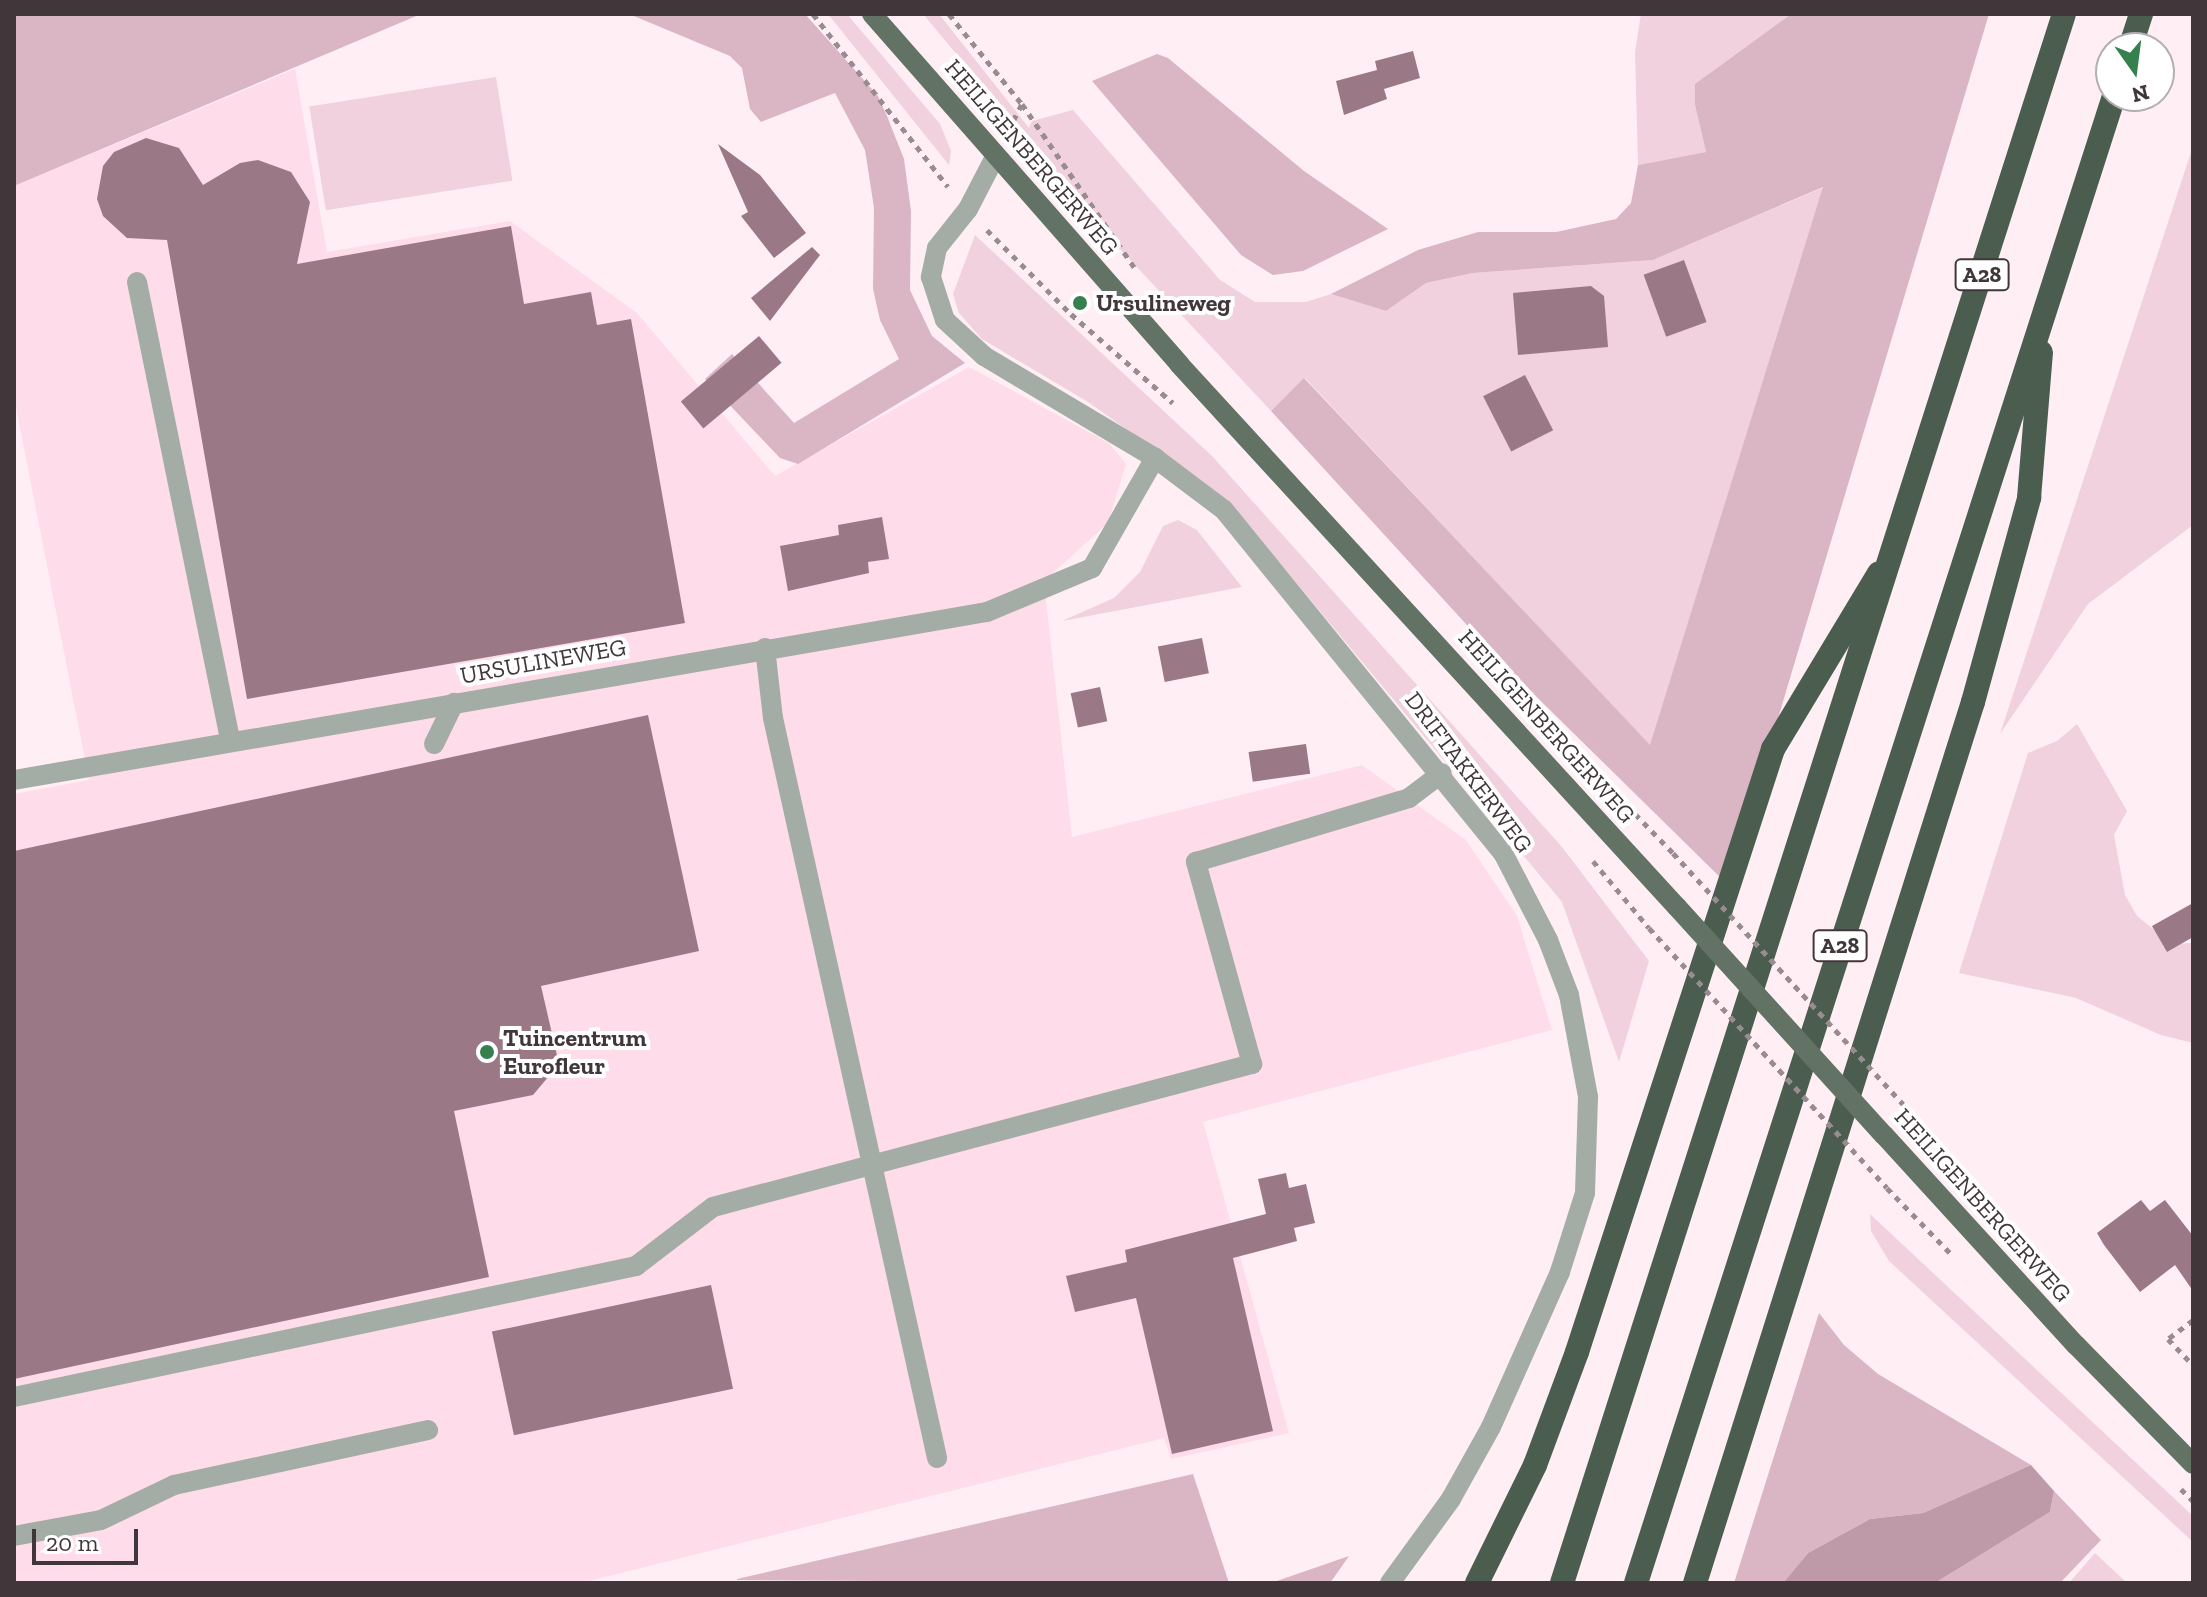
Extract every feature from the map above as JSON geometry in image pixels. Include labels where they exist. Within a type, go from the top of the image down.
[{"type":"highway","name":"A28","points":[[1562,1583],[1901,536],[2064,14]]},
{"type":"highway","name":"A28","points":[[1636,1583],[2109,112]]},
{"type":"highway","name":"A28","points":[[1695,1583],[1985,658],[2029,498],[2045,310]]},
{"type":"highway","name":"A28","points":[[1477,1583],[1535,1465],[1577,1352],[1773,749],[1901,536]]},
{"type":"main road","name":"HEILIGENBERGERWEG","points":[[872,14],[995,157],[1884,1135],[2076,1345],[2193,1464]]},
{"type":"street","name":"DRIFTAKKERWEG","points":[[995,157],[968,209],[944,236],[933,263],[933,293],[945,320],[984,356],[1155,458],[1224,510],[1442,773],[1504,855],[1565,983],[1585,1074],[1588,1166],[1560,1272],[1491,1427],[1451,1499],[1390,1583]]},
{"type":"street","points":[[137,282],[230,741]]},
{"type":"street","name":"URSULINEWEG","points":[[14,780],[987,612],[1092,568],[1155,458]]},
{"type":"street","points":[[765,648],[773,718],[937,1458]]},
{"type":"street","points":[[434,744],[454,703]]},
{"type":"street","points":[[14,1397],[636,1266],[713,1207],[1252,1064],[1196,862],[1409,798],[1442,773]]},
{"type":"street","points":[[14,1536],[101,1520],[174,1485],[428,1430]]},
{"type":"path","points":[[813,14],[968,209],[1071,314],[1176,406]]},
{"type":"path","name":"HEILIGENBERGERWEG","points":[[949,14],[1022,104],[1138,272]]},
{"type":"path","name":"HEILIGENBERGERWEG","points":[[1602,781],[1673,853],[1911,1113]]},
{"type":"path","points":[[1590,858],[1649,928],[1887,1188]]},
{"type":"path","points":[[2193,1320],[2168,1339],[2193,1365]]},
{"type":"shaded area","points":[[14,14],[421,14],[14,186]]},
{"type":"shaded area","points":[[629,14],[805,14],[878,96],[904,159],[911,211],[910,290],[932,336],[965,363],[798,464],[780,458],[705,379],[732,354],[794,423],[899,359],[880,320],[873,289],[874,208],[865,150],[835,93],[761,122],[750,109],[742,68],[730,56]]},
{"type":"shaded area","points":[[828,14],[847,14],[940,124],[951,151],[949,165]]},
{"type":"shaded area","points":[[923,14],[939,14],[1029,128],[1032,121],[1073,110],[1220,280],[1255,302],[1306,302],[1331,294],[1386,311],[1426,283],[1473,273],[1653,260],[1824,187],[1650,746],[1305,378],[1271,411],[1094,221],[1109,244],[1100,248],[1045,180],[999,105]]},
{"type":"shaded area","points":[[1641,14],[1791,14],[1710,73],[1695,105],[1706,152],[1638,165],[1635,52]]},
{"type":"shaded area","points":[[1791,14],[1989,14],[1728,885],[1498,659],[1271,411],[1304,378],[1650,745],[1823,187],[1653,260],[1473,273],[1426,283],[1386,311],[1331,294],[1418,250],[1478,232],[1556,232],[1616,219],[1631,203],[1638,165],[1706,152],[1695,105],[1695,84]]},
{"type":"shaded area","points":[[1157,54],[1168,58],[1304,171],[1388,229],[1303,271],[1273,275],[1241,255],[1092,81]]},
{"type":"shaded area","points":[[295,69],[327,252],[510,221],[637,313],[775,476],[969,367],[1109,443],[1126,464],[1108,523],[1044,581],[1072,837],[1362,765],[1466,840],[1517,916],[1552,1030],[1203,1122],[1289,1433],[1171,1459],[1164,1438],[581,1583],[14,1583],[14,794],[89,780],[14,397],[14,186]]},
{"type":"shaded area","points":[[496,77],[512,181],[326,210],[309,107]]},
{"type":"shaded area","points":[[2193,146],[2193,525],[2088,604],[2000,734]]},
{"type":"shaded area","points":[[975,235],[1213,457],[1562,847],[1649,961],[1619,1062],[1562,902],[1229,502],[1088,402],[982,339],[959,313],[953,294]]},
{"type":"shaded area","points":[[1178,520],[1197,530],[1242,587],[1062,621],[1114,598],[1140,572],[1163,526]]},
{"type":"shaded area","points":[[2077,724],[2127,811],[2114,835],[2125,895],[2137,916],[2172,944],[2193,943],[2193,1043],[2161,1035],[2076,998],[1959,973],[2028,753],[2057,741]]},
{"type":"shaded area","points":[[1870,1214],[2193,1516],[2193,1542],[1889,1261],[1871,1231]]},
{"type":"shaded area","points":[[1819,1313],[1844,1345],[1878,1374],[2031,1465],[1923,1513],[1870,1519],[1808,1553],[1783,1583],[1734,1583]]},
{"type":"shaded area","points":[[2031,1465],[2054,1491],[2050,1512],[1935,1583],[1783,1583],[1808,1553],[1870,1519],[1923,1513]]},
{"type":"shaded area","points":[[1193,1474],[1229,1583],[737,1580],[737,1579]]},
{"type":"shaded area","points":[[2054,1491],[2101,1540],[2060,1583],[1935,1583],[2050,1512]]},
{"type":"shaded area","points":[[2095,1553],[2127,1583],[2069,1583]]},
{"type":"shaded area","points":[[1349,1556],[1330,1583],[1271,1583]]},
{"type":"building","points":[[1413,51],[1420,78],[1384,89],[1387,99],[1344,115],[1336,81],[1377,70],[1375,61]]},
{"type":"building","points":[[146,138],[179,148],[203,185],[240,163],[258,160],[291,172],[310,202],[297,264],[511,226],[524,304],[591,292],[597,325],[631,319],[685,623],[247,699],[167,240],[127,238],[103,216],[97,199],[103,166],[114,152]]},
{"type":"building","points":[[718,144],[760,175],[806,233],[774,258],[741,216],[748,212]]},
{"type":"building","points":[[812,247],[820,255],[770,321],[751,298]]},
{"type":"building","points":[[1684,260],[1707,322],[1666,337],[1644,275]]},
{"type":"building","points":[[1591,286],[1604,296],[1608,347],[1518,355],[1513,293]]},
{"type":"building","points":[[759,336],[781,363],[703,428],[681,402]]},
{"type":"building","points":[[1525,375],[1553,430],[1511,452],[1483,396]]},
{"type":"building","points":[[882,517],[889,559],[868,562],[869,573],[788,591],[780,546],[839,535],[838,525]]},
{"type":"building","points":[[1202,638],[1209,673],[1165,682],[1158,647]]},
{"type":"building","points":[[1100,687],[1107,721],[1078,727],[1071,693]]},
{"type":"building","points":[[648,715],[699,951],[541,986],[559,1064],[533,1095],[454,1111],[489,1277],[14,1379],[14,851]]},
{"type":"building","points":[[1306,744],[1310,774],[1253,782],[1249,752]]},
{"type":"building","points":[[2193,903],[2193,937],[2167,952],[2152,926]]},
{"type":"building","points":[[1286,1173],[1289,1188],[1306,1184],[1315,1223],[1294,1228],[1297,1241],[1233,1258],[1273,1431],[1172,1454],[1136,1298],[1075,1312],[1066,1276],[1127,1262],[1125,1250],[1266,1214],[1258,1179]]},
{"type":"building","points":[[2141,1200],[2150,1211],[2165,1200],[2193,1236],[2193,1291],[2175,1265],[2140,1292],[2097,1233]]},
{"type":"building","points":[[711,1285],[733,1389],[514,1435],[492,1332]]},
{"type":"place","name":"Ursulineweg","points":[[1080,303]]},
{"type":"place","name":"Tuincentrum Eurofleur","points":[[487,1052]]}]
